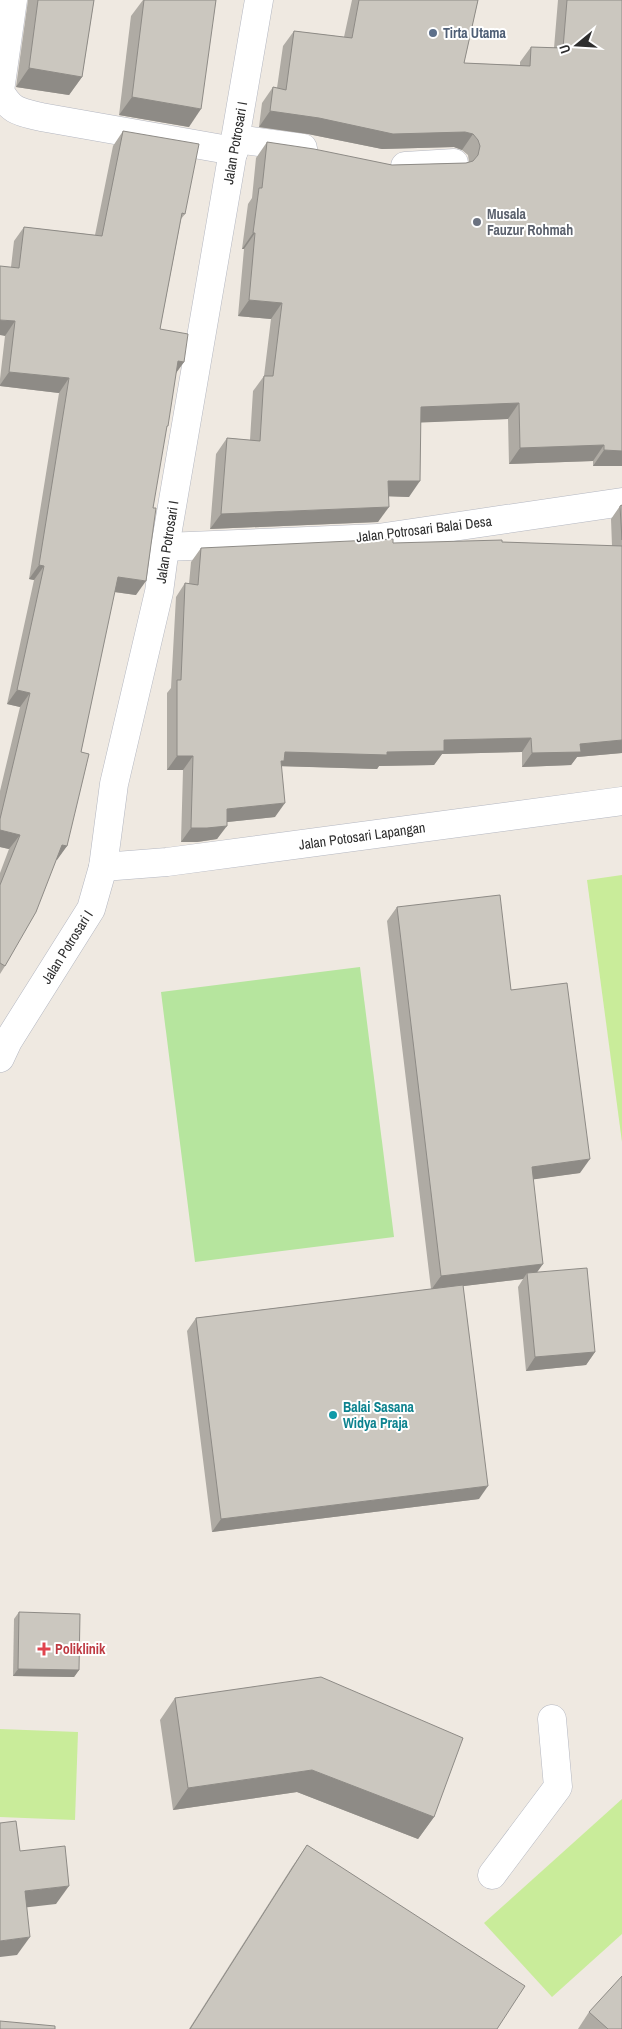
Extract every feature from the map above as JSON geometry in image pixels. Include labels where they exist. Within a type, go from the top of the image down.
[{"type":"street","points":[[13,0],[0,91],[7,104],[19,112],[41,118],[235,145],[306,149],[325,153]]},
{"type":"street","name":"Jalan Potrosari I","points":[[0,1058],[8,1041],[91,909],[103,867],[114,784],[159,592],[165,547],[259,0]]},
{"type":"street","points":[[381,165],[454,163]]},
{"type":"street","name":"Jalan Potrosari Balai Desa","points":[[165,547],[378,538],[622,502]]},
{"type":"street","name":"Jalan Potosari Lapangan","points":[[103,867],[177,860],[622,801]]},
{"type":"street","points":[[492,1874],[558,1787],[552,1719]]},
{"type":"green space","points":[[622,875],[622,1142],[587,880]]},
{"type":"green space","points":[[360,967],[394,1237],[195,1262],[161,992]]},
{"type":"green space","points":[[0,1729],[78,1732],[75,1820],[0,1817]]},
{"type":"green space","points":[[622,1799],[622,1934],[552,1997],[484,1923]]},
{"type":"building","points":[[38,0],[94,0],[82,77],[29,68]]},
{"type":"building","points":[[144,0],[216,0],[201,109],[132,97]]},
{"type":"building","points":[[359,0],[478,0],[464,63],[530,66],[531,47],[563,48],[567,0],[622,0],[622,451],[604,450],[604,445],[520,448],[519,403],[421,407],[420,481],[388,481],[389,507],[221,514],[227,438],[260,441],[264,376],[273,376],[282,303],[249,300],[255,233],[253,233],[259,188],[262,188],[267,142],[314,149],[392,165],[466,163],[473,161],[478,155],[480,146],[478,140],[473,134],[465,132],[393,134],[319,118],[270,111],[273,87],[286,90],[294,31],[352,38]]},
{"type":"building","points":[[123,131],[199,144],[185,214],[182,213],[160,329],[188,334],[184,362],[178,361],[153,508],[156,508],[146,581],[118,577],[81,752],[89,754],[67,846],[62,845],[36,912],[5,966],[0,963],[0,885],[20,835],[0,830],[0,819],[30,693],[17,690],[44,566],[39,565],[69,378],[9,372],[15,321],[0,320],[0,266],[19,268],[24,227],[102,236]]},
{"type":"building","points":[[622,505],[622,540],[620,506]]},
{"type":"building","points":[[393,539],[393,543],[502,540],[502,542],[622,546],[622,740],[580,744],[581,752],[532,753],[531,738],[444,740],[444,751],[387,752],[387,755],[285,752],[284,761],[281,761],[285,803],[227,809],[227,826],[191,828],[193,756],[177,756],[177,680],[181,680],[185,583],[198,585],[201,548]]},
{"type":"building","points":[[500,895],[511,990],[567,983],[590,1159],[532,1167],[543,1264],[441,1276],[397,907]]},
{"type":"building","points":[[587,1268],[595,1352],[535,1357],[527,1273]]},
{"type":"building","name":"Balai Sasana Widya Praja","points":[[463,1285],[488,1486],[221,1519],[196,1318]]},
{"type":"building","name":"Poliklinik","points":[[19,1612],[80,1614],[79,1670],[18,1669]]},
{"type":"building","points":[[321,1677],[463,1738],[434,1817],[312,1770],[188,1788],[175,1698]]},
{"type":"building","points":[[16,1821],[20,1851],[65,1846],[69,1886],[25,1891],[30,1937],[0,1941],[0,1823]]},
{"type":"building","points":[[307,1845],[525,1986],[497,2029],[190,2029]]},
{"type":"building","points":[[622,1976],[622,2029],[608,2029],[589,2012]]},
{"type":"building","points":[[0,2021],[55,2026],[55,2029],[0,2029]]},
{"type":"place","name":"Tirta Utama","points":[[433,33]]},
{"type":"place","name":"Musala Fauzur Rohmah","points":[[477,222]]},
{"type":"place","name":"Balai Sasana Widya Praja","points":[[333,1415]]},
{"type":"place","name":"Poliklinik","points":[[44,1649]]}]
